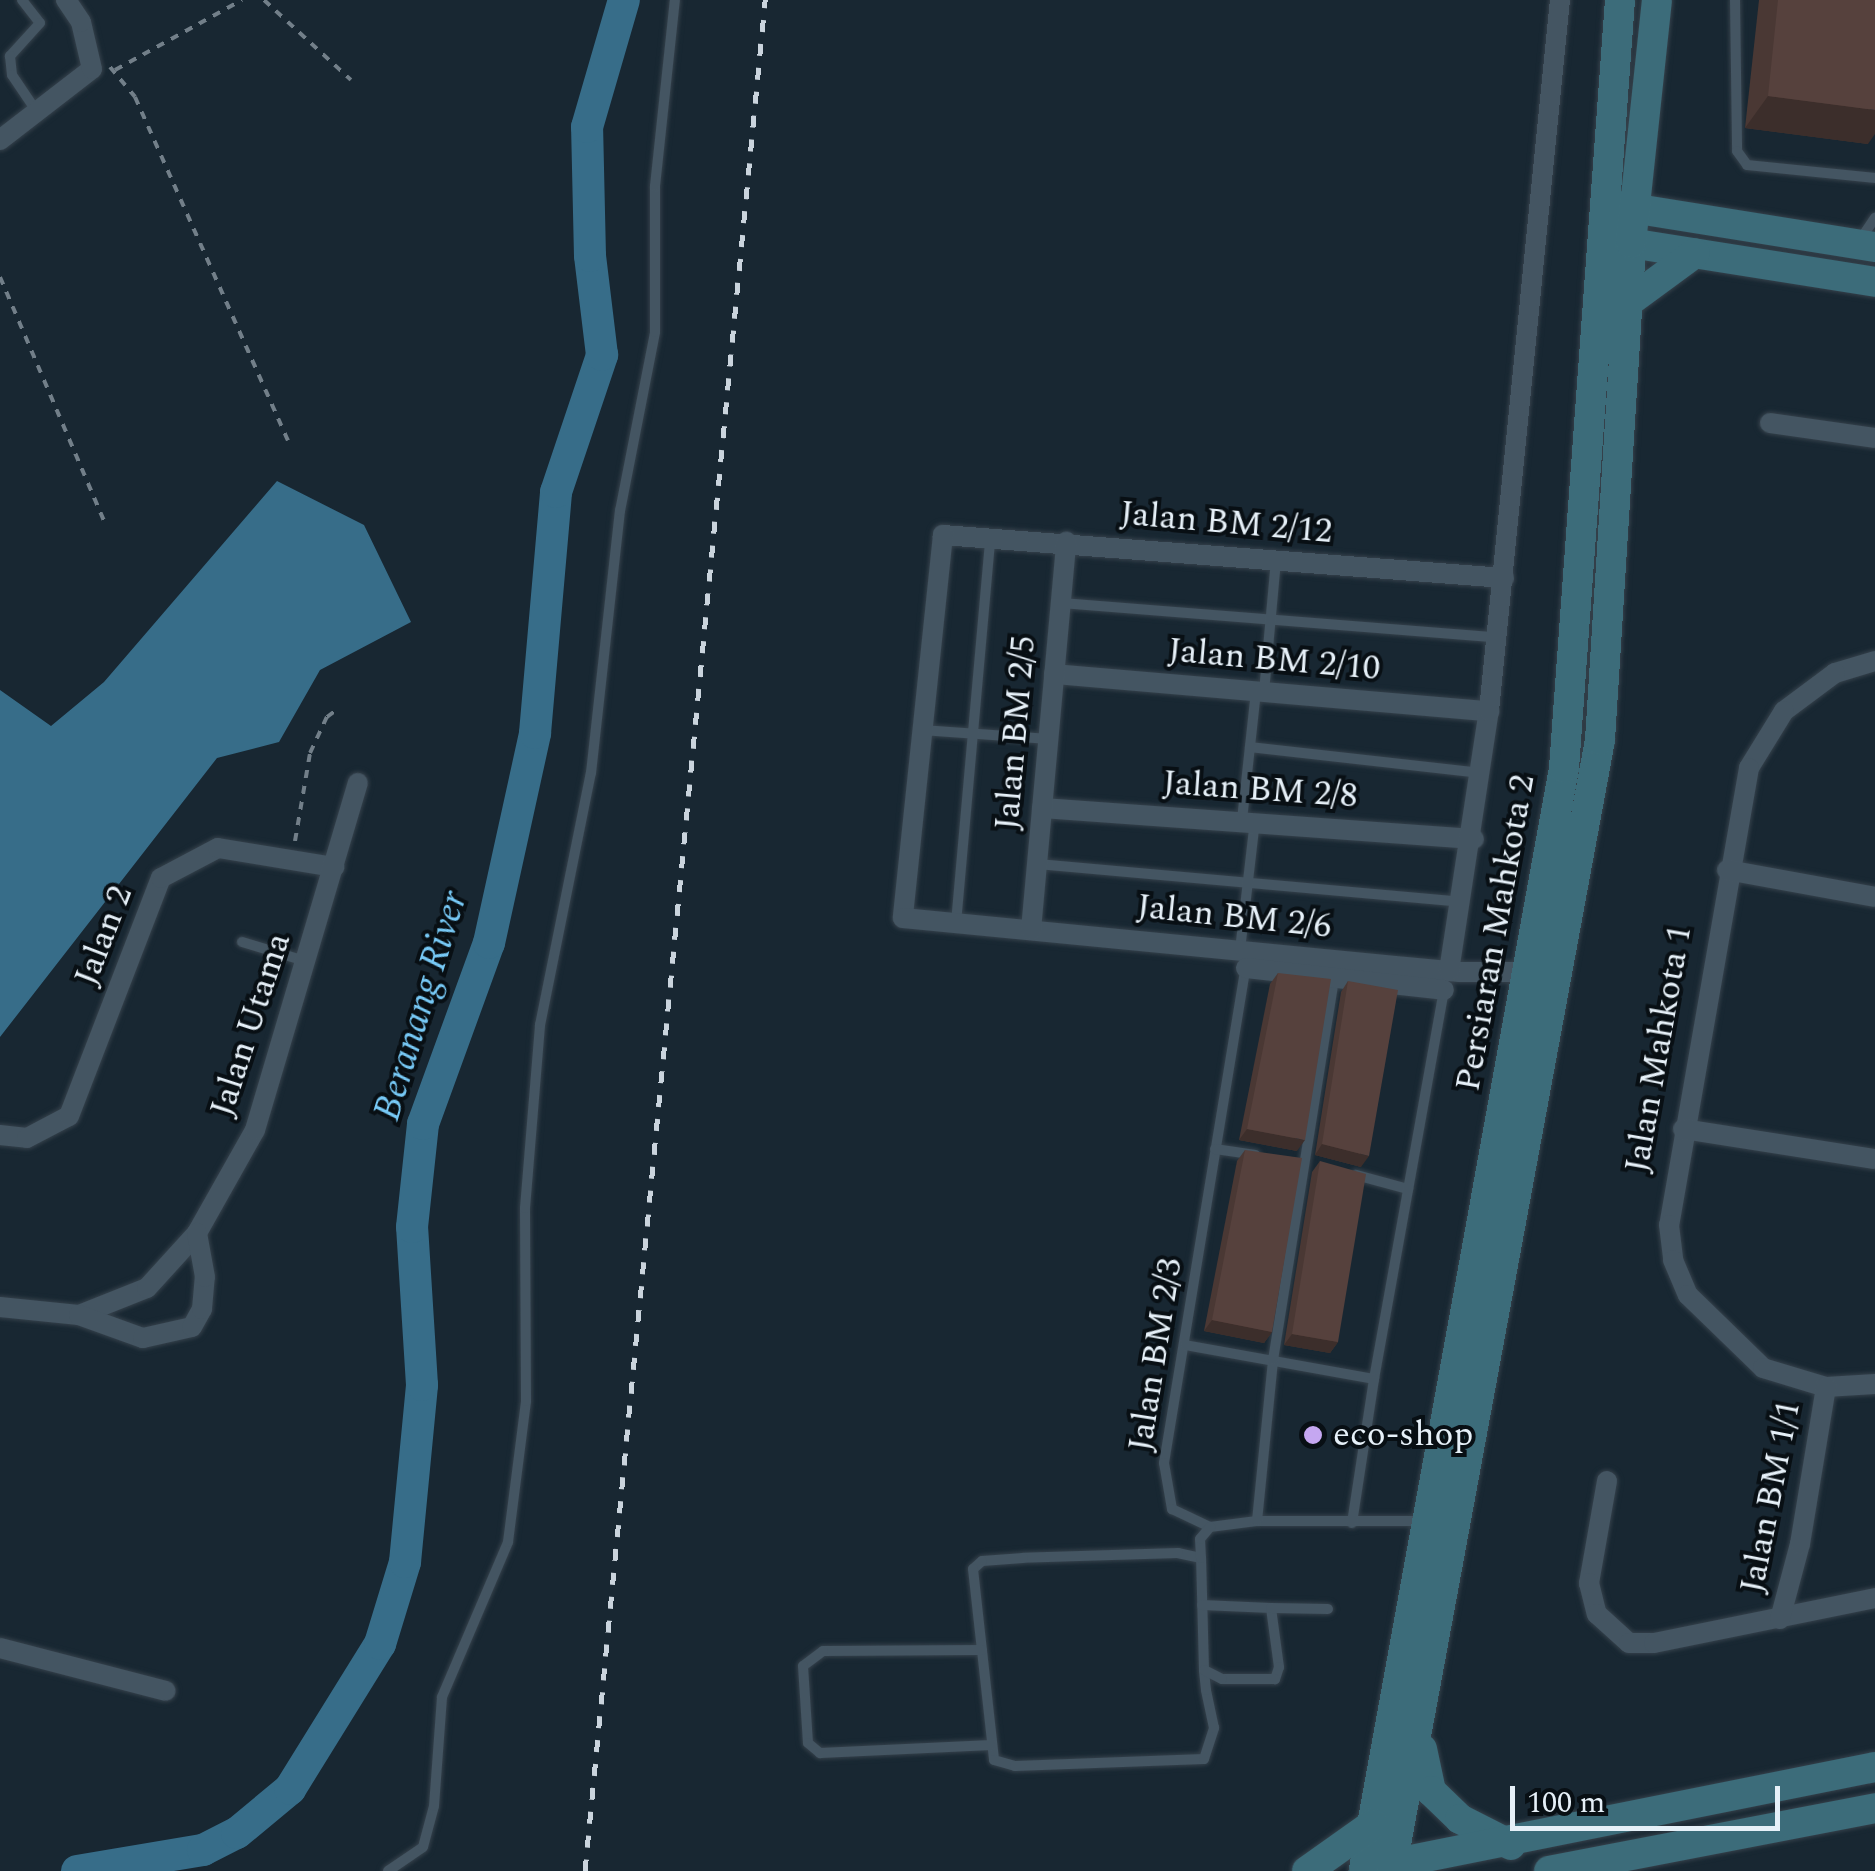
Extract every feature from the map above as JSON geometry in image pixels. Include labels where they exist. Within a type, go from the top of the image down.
[{"type":"main road","name":"Persiaran Mahkota 2","points":[[1374,1869],[1419,1737],[1600,740],[1627,302],[1619,241],[1606,205],[1620,0]]},
{"type":"main road","name":"Persiaran Mahkota 2","points":[[1374,1869],[1372,1825],[1564,768],[1619,241],[1638,206],[1657,0]]},
{"type":"main road","points":[[1643,157],[1665,192],[1693,215]]},
{"type":"main road","points":[[1606,205],[1638,206],[1866,246]]},
{"type":"main road","points":[[1619,241],[1875,282]]},
{"type":"main road","points":[[1627,302],[1695,253]]},
{"type":"main road","points":[[1419,1737],[1431,1791],[1460,1819],[1510,1845]]},
{"type":"main road","points":[[1374,1869],[1510,1845],[1875,1767]]},
{"type":"main road","points":[[1565,1870],[1871,1813]]},
{"type":"main road","points":[[1307,1871],[1372,1825]]},
{"type":"street","points":[[0,140],[92,69],[94,56],[66,0]]},
{"type":"street","points":[[1245,956],[1334,978],[1447,981],[1482,774],[1560,0]]},
{"type":"street","points":[[1770,423],[1875,438]]},
{"type":"street","name":"Jalan BM 2/12","points":[[922,730],[943,535],[1504,578]]},
{"type":"street","name":"Jalan BM 2/5","points":[[1031,930],[1066,542]]},
{"type":"street","name":"Jalan Mahkota 1","points":[[1875,661],[1835,673],[1809,690],[1765,736],[1749,768],[1727,870],[1669,1225],[1673,1260],[1688,1294],[1764,1368],[1826,1387],[1875,1384]]},
{"type":"street","name":"Jalan BM 2/10","points":[[1054,674],[1489,711]]},
{"type":"street","name":"Jalan BM 2/6","points":[[922,730],[903,918],[1447,981],[1527,971],[1560,975]]},
{"type":"street","name":"Jalan Utama","points":[[0,1307],[78,1315],[146,1288],[197,1232],[255,1130],[358,783]]},
{"type":"street","name":"Jalan BM 2/8","points":[[1042,808],[1474,839]]},
{"type":"street","name":"Jalan 2","points":[[0,1136],[28,1138],[69,1116],[161,878],[218,848],[334,867]]},
{"type":"street","points":[[1727,870],[1875,898]]},
{"type":"street","points":[[1682,1129],[1875,1159]]},
{"type":"street","points":[[78,1315],[142,1338],[192,1327],[202,1309],[205,1276],[197,1232]]},
{"type":"street","name":"Jalan BM 1/1","points":[[1780,1619],[1800,1544],[1826,1387]]},
{"type":"street","name":"Jalan BM 1/1","points":[[1607,1481],[1589,1583],[1596,1614],[1619,1638],[1654,1644],[1875,1598]]},
{"type":"street","points":[[0,1648],[166,1691]]},
{"type":"lane","points":[[22,0],[40,23],[10,56],[12,75],[37,113]]},
{"type":"lane","points":[[388,1871],[422,1847],[434,1806],[442,1697],[508,1542],[526,1401],[525,1208],[540,1025],[591,773],[620,511],[655,332],[656,168],[674,0]]},
{"type":"lane","points":[[1734,0],[1737,151],[1747,165],[1875,178]]},
{"type":"lane","points":[[1866,246],[1875,218]]},
{"type":"lane","points":[[956,923],[977,734],[990,538]]},
{"type":"lane","name":"Jalan BM 2/3","points":[[1210,1527],[1172,1509],[1164,1463],[1245,956],[1250,747],[1276,559]]},
{"type":"lane","points":[[1060,603],[1497,638]]},
{"type":"lane","points":[[922,730],[1048,739]]},
{"type":"lane","points":[[1250,747],[1482,774]]},
{"type":"lane","points":[[1037,864],[1462,902]]},
{"type":"lane","points":[[242,942],[306,962]]},
{"type":"lane","points":[[1256,1521],[1273,1360],[1334,978]]},
{"type":"lane","points":[[1352,1523],[1374,1379],[1447,981]]},
{"type":"lane","points":[[1214,1149],[1268,1157]]},
{"type":"lane","points":[[1286,1159],[1322,1166]]},
{"type":"lane","points":[[1339,1171],[1408,1189]]},
{"type":"lane","points":[[1185,1344],[1374,1379]]},
{"type":"lane","points":[[1201,1558],[1178,1553],[982,1562],[973,1569],[994,1760],[1015,1766],[1204,1759],[1214,1728],[1204,1670],[1201,1558],[1200,1538],[1210,1527],[1256,1521],[1429,1521]]},
{"type":"lane","points":[[1202,1605],[1328,1609]]},
{"type":"lane","points":[[1204,1670],[1222,1679],[1274,1679],[1271,1608]]},
{"type":"lane","points":[[982,1650],[822,1651],[803,1666],[808,1743],[820,1754],[992,1745]]},
{"type":"path","points":[[115,70],[242,0]]},
{"type":"path","points":[[264,0],[352,80]]},
{"type":"path","points":[[94,56],[115,70],[135,97],[288,440]]},
{"type":"path","points":[[0,277],[106,525]]},
{"type":"path","points":[[292,860],[310,752],[327,717],[339,708]]},
{"type":"water","points":[[277,481],[364,525],[411,622],[320,670],[279,742],[217,758],[0,1037],[0,690],[51,726],[104,682]]},
{"type":"building","points":[[1778,0],[1875,0],[1875,110],[1768,96]]},
{"type":"building","points":[[1278,973],[1331,979],[1305,1140],[1247,1129]]},
{"type":"building","points":[[1348,981],[1398,990],[1369,1156],[1322,1144]]},
{"type":"building","points":[[1245,1150],[1302,1158],[1272,1332],[1212,1320]]},
{"type":"building","points":[[1320,1161],[1366,1174],[1338,1342],[1292,1334]]},
{"type":"waterway","name":"Beranang River","points":[[77,1871],[203,1850],[237,1833],[290,1789],[380,1644],[405,1562],[422,1385],[412,1227],[423,1124],[489,943],[535,733],[556,492],[602,355],[590,256],[587,127],[624,0]]},
{"type":"railway","points":[[585,1871],[765,0]]},
{"type":"place","name":"eco-shop","points":[[1313,1435]]}]
